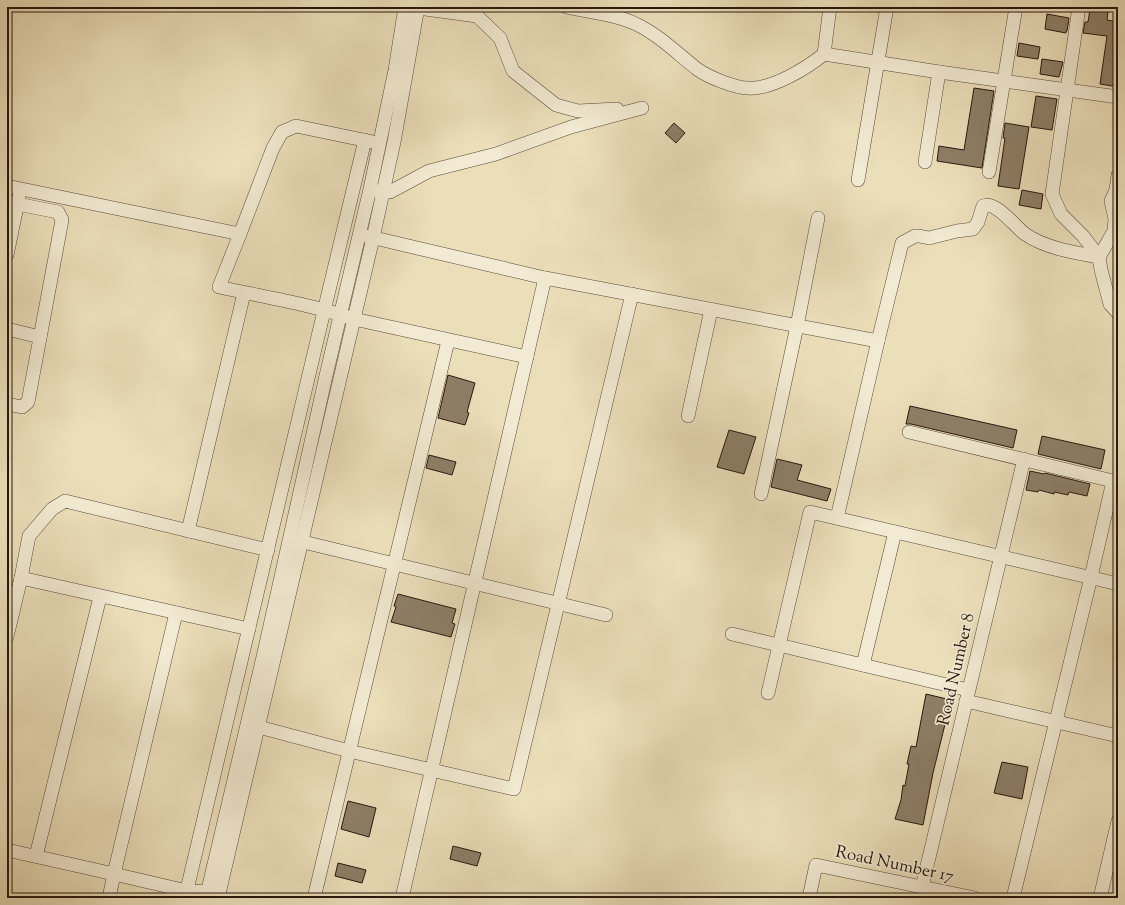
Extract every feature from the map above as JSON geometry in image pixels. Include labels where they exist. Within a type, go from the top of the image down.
[{"type":"street","points":[[296,540],[341,315],[360,235],[395,70],[414,7]]},
{"type":"street","points":[[370,189],[390,192],[429,171],[496,154],[571,127],[642,108],[578,111],[556,105],[513,71],[500,38],[477,16],[414,7]]},
{"type":"street","points":[[7,850],[114,874],[186,894],[213,895],[296,540],[354,319],[373,238],[394,142],[414,7]]},
{"type":"street","points":[[566,7],[623,18],[637,24],[653,34],[699,70],[721,81],[748,88],[782,81],[807,67],[824,54],[830,7]]},
{"type":"street","points":[[858,180],[887,7]]},
{"type":"street","points":[[990,172],[1016,7]]},
{"type":"street","points":[[1079,7],[1052,194],[1061,214],[1083,236],[1099,257],[1110,304],[1118,313]]},
{"type":"street","points":[[824,54],[1118,97]]},
{"type":"street","points":[[925,162],[939,72]]},
{"type":"street","points":[[380,144],[296,126],[282,132],[273,148],[219,287],[448,341],[527,357]]},
{"type":"street","points":[[186,894],[365,140]]},
{"type":"street","points":[[1099,257],[1114,230],[1115,219],[1112,201],[1116,190],[1118,175]]},
{"type":"street","points":[[7,186],[240,234]]},
{"type":"street","points":[[7,255],[12,203],[20,189]]},
{"type":"street","points":[[7,404],[22,408],[28,402],[62,220],[58,212],[12,203]]},
{"type":"street","points":[[837,518],[902,243],[915,236],[929,238],[973,229],[978,222],[984,206],[992,205],[1002,212],[1020,230],[1033,239],[1069,252],[1099,257]]},
{"type":"street","points":[[761,494],[797,326],[818,218]]},
{"type":"street","points":[[360,235],[545,278],[878,341]]},
{"type":"street","points":[[402,898],[545,278]]},
{"type":"street","points":[[188,530],[244,293]]},
{"type":"street","points":[[253,726],[514,789],[632,294]]},
{"type":"street","points":[[688,416],[711,310]]},
{"type":"street","points":[[7,329],[40,337]]},
{"type":"street","points":[[314,898],[448,341]]},
{"type":"street","points":[[909,432],[1115,482],[1013,898]]},
{"type":"street","name":"Road Number 8","points":[[922,887],[1024,459]]},
{"type":"street","points":[[7,637],[29,536],[52,509],[65,501],[268,550]]},
{"type":"street","points":[[768,693],[810,512],[1118,584]]},
{"type":"street","points":[[863,665],[895,532]]},
{"type":"street","points":[[296,540],[606,615]]},
{"type":"street","points":[[21,578],[250,629]]},
{"type":"street","points":[[36,856],[100,596]]},
{"type":"street","points":[[109,898],[176,613]]},
{"type":"street","points":[[732,634],[863,665],[1056,722],[1118,736]]},
{"type":"street","points":[[1100,898],[1118,821]]},
{"type":"street","name":"Road Number 17","points":[[810,898],[816,865],[975,898]]},
{"type":"building","points":[[1090,9],[1108,12],[1107,20],[1118,22],[1118,87],[1100,84],[1107,36],[1083,33],[1085,22],[1088,22]]},
{"type":"building","points":[[1047,14],[1069,18],[1066,33],[1045,29]]},
{"type":"building","points":[[1019,43],[1040,47],[1038,59],[1017,56]]},
{"type":"building","points":[[1042,59],[1063,62],[1059,77],[1040,74]]},
{"type":"building","points":[[974,88],[994,91],[982,168],[937,161],[939,146],[964,150]]},
{"type":"building","points":[[1036,96],[1057,99],[1052,130],[1031,127]]},
{"type":"building","points":[[674,123],[685,133],[676,143],[665,133]]},
{"type":"building","points":[[1005,123],[1029,127],[1019,189],[998,186],[1005,138],[1003,138]]},
{"type":"building","points":[[1022,190],[1043,194],[1041,209],[1019,205]]},
{"type":"building","points":[[448,375],[475,383],[465,425],[438,418]]},
{"type":"building","points":[[910,406],[1017,430],[1013,448],[906,424]]},
{"type":"building","points":[[729,430],[756,437],[744,474],[717,467]]},
{"type":"building","points":[[1042,436],[1105,450],[1101,469],[1038,454]]},
{"type":"building","points":[[429,455],[456,462],[452,475],[426,468]]},
{"type":"building","points":[[777,459],[802,465],[797,480],[831,489],[827,501],[771,487]]},
{"type":"building","points":[[1030,471],[1045,473],[1090,484],[1087,496],[1069,492],[1068,495],[1054,492],[1054,494],[1039,490],[1038,492],[1026,490]]},
{"type":"building","points":[[398,594],[456,609],[452,623],[455,624],[451,637],[391,622],[396,607],[394,606]]},
{"type":"building","points":[[926,694],[951,700],[933,773],[923,825],[895,819],[901,800],[903,785],[905,786],[909,764],[907,764],[911,746],[916,747]]},
{"type":"building","points":[[1002,762],[1028,767],[1022,799],[994,793]]},
{"type":"building","points":[[348,801],[376,808],[369,837],[341,829]]},
{"type":"building","points":[[453,846],[481,853],[477,866],[450,859]]},
{"type":"building","points":[[338,863],[366,870],[362,883],[335,876]]}]
